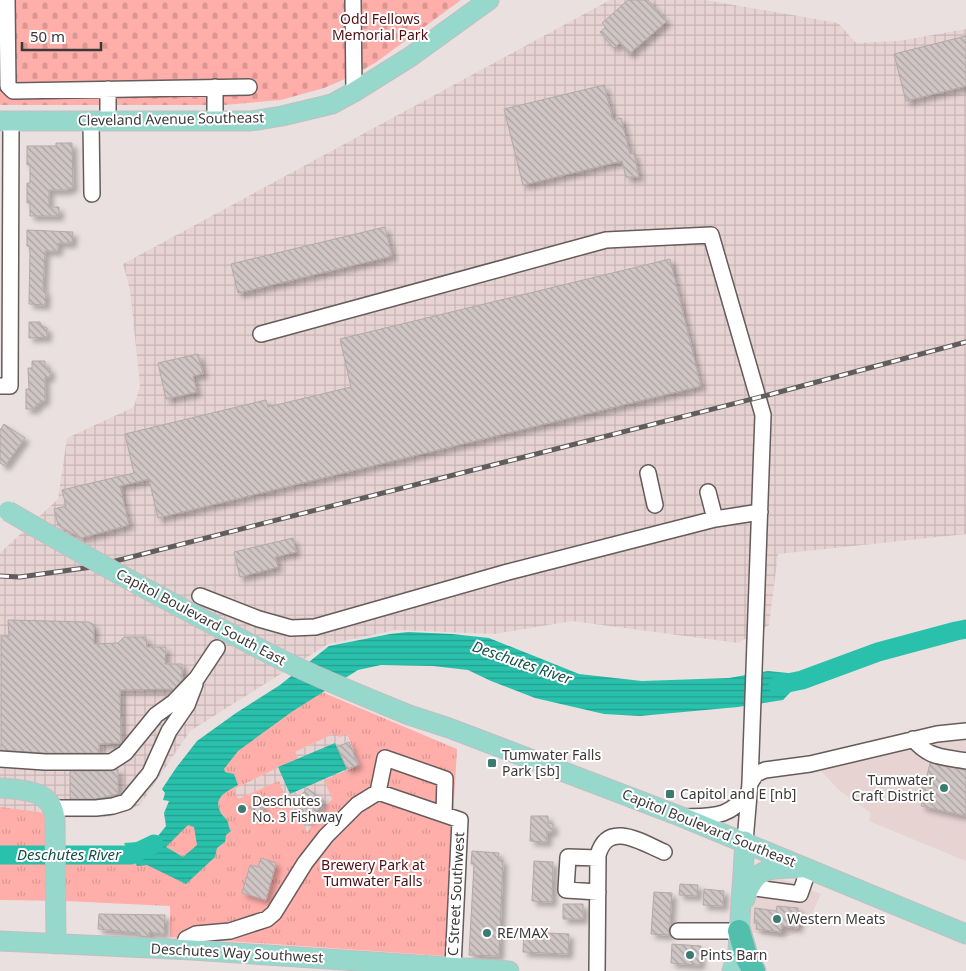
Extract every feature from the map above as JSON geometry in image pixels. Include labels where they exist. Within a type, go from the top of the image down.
[{"type":"highway","points":[[740,922],[747,959],[754,971]]},
{"type":"main road","name":"Cleveland Avenue Southeast","points":[[6,121],[251,121],[332,104],[410,57],[489,0]]},
{"type":"main road","name":"Capitol Boulevard South East","points":[[4,508],[160,596],[286,661],[409,715],[449,728]]},
{"type":"main road","name":"Capitol Boulevard Southeast","points":[[449,728],[745,842],[966,934]]},
{"type":"main road","points":[[0,788],[28,790],[40,794],[54,814],[56,944]]},
{"type":"main road","points":[[732,971],[738,951],[745,842]]},
{"type":"main road","points":[[740,922],[748,887],[754,878],[768,870],[778,868],[809,868]]},
{"type":"main road","name":"Deschutes Way Southwest","points":[[0,941],[183,950],[509,971]]},
{"type":"street","points":[[7,0],[8,86],[14,91],[249,87]]},
{"type":"street","points":[[353,0],[354,92]]},
{"type":"street","points":[[215,87],[215,121]]},
{"type":"street","points":[[92,194],[100,121],[108,89]]},
{"type":"street","points":[[5,386],[6,121]]},
{"type":"street","points":[[261,334],[606,240],[711,235],[763,416],[749,788],[745,842]]},
{"type":"street","points":[[648,473],[655,505]]},
{"type":"street","points":[[708,492],[715,519]]},
{"type":"street","points":[[200,596],[291,628],[315,627],[508,572],[715,519],[760,512]]},
{"type":"street","points":[[0,760],[111,762],[125,753],[156,715],[174,702],[197,678],[217,648]]},
{"type":"street","points":[[54,814],[113,806],[126,802],[150,772],[169,731],[187,705],[197,678]]},
{"type":"street","points":[[682,817],[721,815],[740,804],[756,774],[765,770],[830,760],[937,734],[966,731]]},
{"type":"street","points":[[912,739],[921,749],[932,755],[966,760]]},
{"type":"street","points":[[183,950],[186,939],[192,935],[230,932],[267,920],[274,913],[305,863],[326,836],[357,805],[378,792],[385,758],[445,779],[444,814],[378,792]]},
{"type":"street","name":"C Street Southwest","points":[[444,814],[460,820],[453,967]]},
{"type":"street","points":[[597,971],[598,857],[601,846],[605,840],[612,836],[629,837],[664,852]]},
{"type":"street","points":[[598,857],[568,857],[566,890],[598,892]]},
{"type":"street","points":[[748,887],[800,894],[809,868]]},
{"type":"street","points":[[678,931],[740,922]]},
{"type":"shaded area","points":[[610,0],[705,0],[838,23],[856,43],[899,41],[966,29],[966,534],[778,554],[769,625],[738,643],[572,621],[494,634],[396,630],[328,644],[190,731],[140,805],[108,817],[40,818],[0,810],[0,553],[58,499],[67,438],[134,407],[140,385],[130,290],[123,264]]},
{"type":"shaded area","points":[[333,734],[347,734],[360,766],[307,833],[286,798],[279,782],[238,800],[234,789],[297,758],[295,752]]},
{"type":"shaded area","name":"Tumwater Craft District","points":[[966,740],[966,861],[869,821],[871,813],[840,791],[821,771],[867,758],[932,744]]},
{"type":"shaded area","points":[[778,877],[821,894],[814,909],[798,932],[790,936],[780,937],[749,932],[753,896],[764,881]]},
{"type":"green space","name":"Odd Fellows Memorial Park","points":[[0,0],[461,0],[375,63],[354,75],[324,88],[281,100],[224,105],[0,105]]},
{"type":"green space","name":"Brewery Park at Tumwater Falls","points":[[310,687],[457,749],[445,956],[170,937],[170,906],[0,900],[0,807],[39,812],[63,818],[61,854],[131,855],[157,842],[207,765]],"holes":[[[333,734],[340,737],[347,734],[360,765],[324,780],[332,799],[307,832],[286,798],[279,781],[238,799],[234,789],[298,758],[295,752]]]},
{"type":"water","points":[[408,632],[489,638],[579,674],[642,681],[729,678],[768,671],[788,673],[802,680],[783,700],[738,707],[640,716],[604,714],[535,698],[468,670],[433,666],[381,665],[358,670],[293,711],[238,751],[224,769],[225,772],[234,774],[238,785],[226,792],[218,802],[218,806],[227,820],[231,831],[226,835],[225,842],[217,848],[215,857],[186,884],[147,865],[137,866],[124,843],[154,841],[166,826],[164,813],[169,801],[163,800],[165,793],[162,789],[197,741],[280,685],[329,646]],"holes":[[[188,825],[194,827],[197,845],[183,857],[166,847]]]},
{"type":"water","points":[[335,743],[347,769],[290,794],[278,767]]},
{"type":"building","points":[[628,0],[648,0],[667,21],[629,54],[620,43],[614,48],[600,32],[606,27],[602,23]]},
{"type":"building","points":[[966,36],[966,86],[906,101],[894,54]]},
{"type":"building","points":[[604,85],[613,120],[621,118],[630,154],[634,153],[639,177],[626,177],[622,161],[523,185],[504,109]]},
{"type":"building","points":[[56,143],[72,143],[73,188],[68,188],[68,190],[49,190],[49,207],[59,207],[59,216],[30,216],[30,203],[27,203],[27,183],[30,183],[30,165],[27,165],[27,146],[56,146]]},
{"type":"building","points":[[385,227],[392,256],[238,293],[231,264]]},
{"type":"building","points":[[27,230],[73,232],[72,243],[58,243],[58,251],[45,251],[43,288],[46,293],[45,305],[29,304],[30,251],[29,246],[27,246]]},
{"type":"building","points":[[670,259],[701,386],[158,518],[149,479],[120,486],[129,525],[81,538],[58,525],[54,509],[66,506],[62,490],[134,473],[125,434],[266,400],[268,407],[351,387],[340,339]]},
{"type":"building","points":[[29,322],[40,322],[42,326],[47,328],[47,337],[29,338]]},
{"type":"building","points":[[198,354],[203,374],[193,376],[197,392],[166,399],[158,363]]},
{"type":"building","points":[[32,361],[45,361],[45,368],[50,368],[50,377],[45,377],[45,401],[38,403],[35,409],[26,409],[26,389],[29,389],[28,368],[32,368]]},
{"type":"building","points":[[4,424],[25,438],[5,466],[0,463],[0,430]]},
{"type":"building","points":[[293,538],[296,552],[275,557],[278,567],[240,577],[234,552]]},
{"type":"building","points":[[8,620],[89,622],[94,625],[94,644],[118,643],[124,637],[146,637],[147,647],[166,647],[165,664],[182,664],[182,680],[174,689],[120,690],[121,743],[99,744],[99,753],[45,753],[1,750],[1,636],[9,636]]},
{"type":"building","points":[[349,742],[358,765],[347,769],[337,747]]},
{"type":"building","name":"Tumwater Craft District","points":[[930,763],[966,770],[966,816],[921,806],[924,793],[921,793]]},
{"type":"building","points":[[118,769],[118,794],[95,799],[70,799],[70,771],[111,771]]},
{"type":"building","points":[[307,788],[324,801],[309,821],[301,815],[304,811],[295,804]]},
{"type":"building","points":[[260,802],[265,814],[256,818],[250,807]]},
{"type":"building","points":[[531,816],[548,816],[548,823],[553,824],[553,832],[547,832],[547,842],[530,841]]},
{"type":"building","points":[[472,851],[499,853],[498,860],[503,860],[499,956],[469,955],[474,864],[471,864]]},
{"type":"building","points":[[261,858],[276,863],[266,900],[242,893],[250,865],[258,867]]},
{"type":"building","points":[[534,861],[553,862],[552,902],[532,901]]},
{"type":"building","points":[[680,884],[698,885],[697,896],[679,895]]},
{"type":"building","points":[[704,889],[724,891],[723,906],[703,905]]},
{"type":"building","points":[[654,892],[672,893],[669,935],[651,934]]},
{"type":"building","points":[[563,904],[583,904],[583,919],[563,919]]},
{"type":"building","name":"Western Meats","points":[[777,906],[798,908],[798,914],[800,914],[798,928],[782,926],[781,932],[756,929],[757,924],[754,923],[755,908],[776,911]]},
{"type":"building","points":[[99,914],[165,915],[164,934],[149,932],[149,937],[139,936],[140,933],[98,929]]},
{"type":"building","points":[[524,932],[569,934],[568,954],[523,952]]},
{"type":"building","points":[[672,944],[701,946],[700,965],[671,963]]},
{"type":"waterway","name":"Deschutes River","points":[[778,685],[802,680],[878,652],[966,629]]},
{"type":"waterway","name":"Deschutes River","points":[[0,855],[131,855],[154,844]]},
{"type":"railway","points":[[0,576],[20,577],[92,567],[772,394],[966,342]]},
{"type":"place","name":"Tumwater Falls Park [sb]","points":[[492,763]]},
{"type":"place","name":"Tumwater Craft District","points":[[944,788]]},
{"type":"place","name":"Capitol and E [nb]","points":[[670,794]]},
{"type":"place","name":"Deschutes No. 3 Fishway","points":[[242,809]]},
{"type":"place","name":"Western Meats","points":[[777,919]]},
{"type":"place","name":"RE/MAX","points":[[487,933]]},
{"type":"place","name":"Pints Barn","points":[[690,955]]}]
